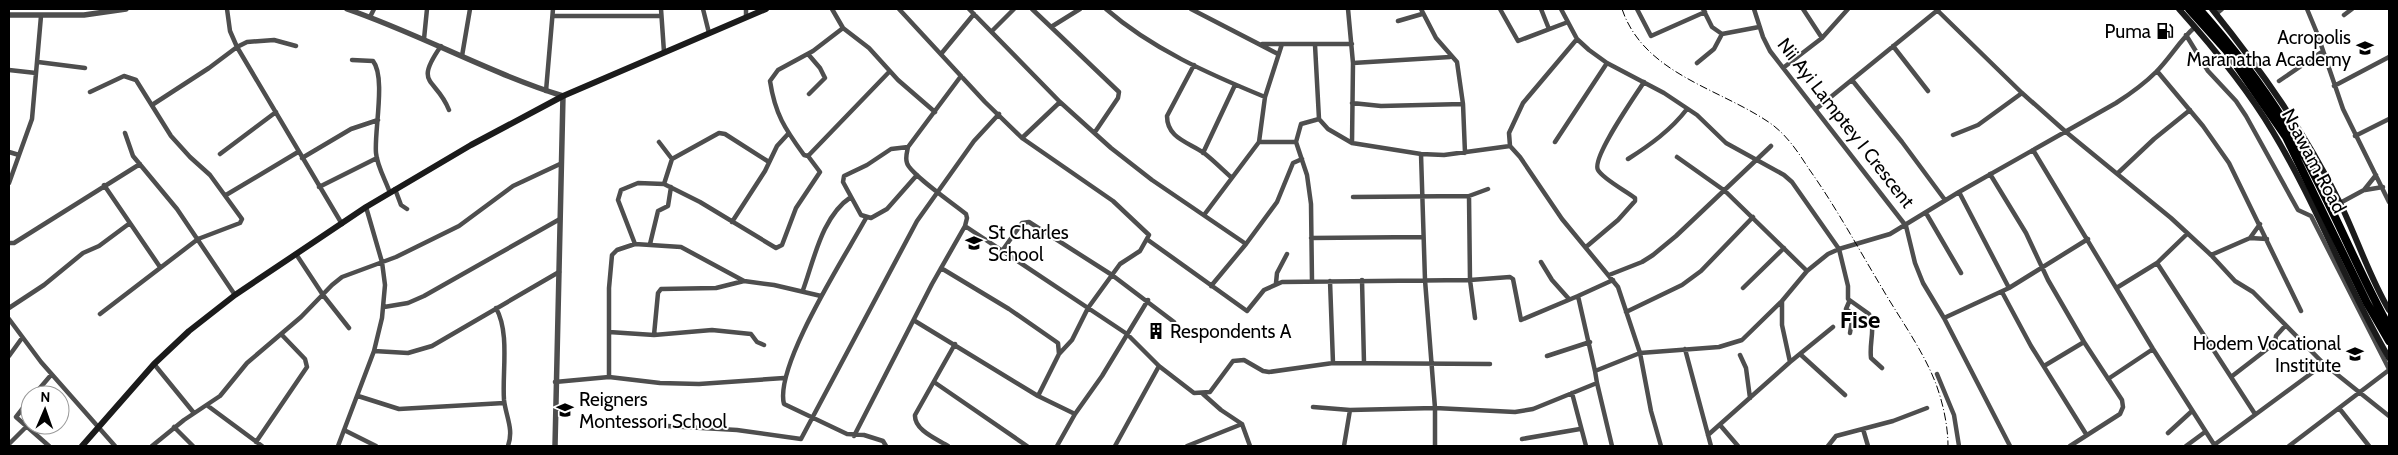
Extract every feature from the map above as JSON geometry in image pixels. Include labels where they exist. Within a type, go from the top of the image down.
[{"type":"highway","name":"Nsawam Road","points":[[2189,9],[2226,50],[2286,137],[2364,296],[2389,341]]},
{"type":"highway","name":"Nsawam Road","points":[[2199,9],[2245,63],[2281,114],[2310,166],[2389,327]]},
{"type":"main road","points":[[82,446],[154,364],[189,331],[235,295],[366,207],[514,121],[563,96],[766,9]]},
{"type":"main road","points":[[2179,9],[2220,56],[2273,131],[2298,177],[2352,291],[2389,358]]},
{"type":"main road","points":[[2214,11],[2282,102],[2340,203],[2367,267],[2389,310]]},
{"type":"street","points":[[9,15],[84,15],[126,9]]},
{"type":"street","points":[[227,9],[230,31],[236,47],[342,224]]},
{"type":"street","points":[[347,9],[441,46],[546,91],[563,96],[555,446]]},
{"type":"street","points":[[370,17],[374,9]]},
{"type":"street","points":[[424,39],[427,9]]},
{"type":"street","points":[[462,56],[470,9]]},
{"type":"street","points":[[546,91],[553,9]]},
{"type":"street","points":[[660,9],[664,52]]},
{"type":"street","points":[[703,9],[709,33]]},
{"type":"street","points":[[746,9],[746,17]]},
{"type":"street","points":[[832,9],[843,28],[868,48],[935,112]]},
{"type":"street","points":[[899,9],[1022,138],[1113,201],[1149,235],[1148,240],[1140,250],[1120,264],[1088,308],[1072,340],[1060,354],[1038,396]]},
{"type":"street","points":[[969,9],[1060,102],[1111,148],[1152,180],[1246,244]]},
{"type":"street","points":[[992,31],[1014,9]]},
{"type":"street","points":[[1032,9],[1119,92],[1118,98],[1095,132]]},
{"type":"street","points":[[1051,27],[1080,9]]},
{"type":"street","points":[[1106,9],[1125,26],[1159,47],[1235,85],[1265,97]]},
{"type":"street","points":[[1191,9],[1278,54]]},
{"type":"street","points":[[1348,9],[1353,64],[1352,143]]},
{"type":"street","points":[[1421,9],[1436,38],[1450,57],[1457,62],[1463,104],[1465,153]]},
{"type":"street","points":[[1500,9],[1518,41],[1568,22]]},
{"type":"street","points":[[1541,9],[1549,29]]},
{"type":"street","points":[[1561,9],[1577,39],[1607,63],[1644,82],[1687,108],[1704,121],[1718,137],[1788,178],[1840,248],[1849,302],[1846,309],[1853,314],[1850,334]]},
{"type":"street","points":[[1636,9],[1651,36],[1704,10],[1712,27],[1722,34],[1759,27]]},
{"type":"street","name":"Nii Ayi Lamptey I Crescent","points":[[1754,9],[1766,44],[1906,226]]},
{"type":"street","points":[[1803,9],[1822,38]]},
{"type":"street","points":[[1783,68],[1822,38],[1848,9]]},
{"type":"street","points":[[1816,109],[1938,9],[2022,93],[2066,132],[2118,173],[2211,255],[2233,280],[2253,292],[2284,326],[2324,364],[2389,416]]},
{"type":"street","points":[[2214,11],[2222,9]]},
{"type":"street","points":[[2307,9],[2334,86],[2356,136],[2389,202]]},
{"type":"street","points":[[2344,15],[2352,9]]},
{"type":"street","points":[[941,54],[974,14]]},
{"type":"street","points":[[1398,21],[1422,14]]},
{"type":"street","points":[[9,183],[32,119],[41,16]]},
{"type":"street","points":[[553,16],[660,16]]},
{"type":"street","points":[[1595,372],[1640,354],[1685,349],[1719,348],[1736,342],[1752,331],[1782,301],[1816,262],[1840,248],[1882,238],[1906,226],[1959,192],[2131,93],[2158,71],[2186,35],[2195,27]]},
{"type":"street","points":[[635,244],[618,200],[621,190],[638,183],[664,184],[671,187],[700,202],[776,248],[782,245],[796,208],[820,172],[788,134],[774,105],[770,81],[778,70],[808,54],[843,28]]},
{"type":"street","points":[[1697,63],[1714,49],[1722,34]]},
{"type":"street","points":[[2186,35],[2208,71],[2236,101],[2246,116],[2298,210],[2311,216],[2389,370],[2289,446]]},
{"type":"street","points":[[1577,39],[1523,103],[1510,133],[1510,146],[1520,157],[1562,219],[1618,287],[1640,354],[1651,412],[1662,446]]},
{"type":"street","points":[[152,105],[209,68],[236,47],[247,42],[274,40],[296,46]]},
{"type":"street","points":[[1261,44],[1352,44]]},
{"type":"street","points":[[1204,215],[1259,142],[1265,97],[1282,44]]},
{"type":"street","points":[[1315,45],[1318,119],[1328,129],[1352,143],[1421,154],[1465,153],[1510,146]]},
{"type":"street","points":[[441,46],[429,64],[427,73],[429,82],[445,100],[449,110]]},
{"type":"street","points":[[1893,46],[1928,90]]},
{"type":"street","points":[[2279,81],[2323,51]]},
{"type":"street","points":[[808,54],[820,68],[825,78],[809,94]]},
{"type":"street","points":[[1353,64],[1450,57]]},
{"type":"street","points":[[2334,86],[2389,57]]},
{"type":"street","points":[[352,60],[370,60],[375,64],[378,120],[377,158],[401,205],[407,209]]},
{"type":"street","points":[[38,62],[85,68]]},
{"type":"street","points":[[1555,142],[1607,63]]},
{"type":"street","points":[[1194,65],[1167,116],[1167,125],[1172,134],[1203,153],[1231,177]]},
{"type":"street","points":[[9,70],[36,73]]},
{"type":"street","points":[[808,156],[890,71]]},
{"type":"street","points":[[2158,71],[2190,110],[2229,163],[2301,311]]},
{"type":"street","points":[[854,436],[941,268],[965,226],[966,214],[907,165],[908,147],[961,76]]},
{"type":"street","points":[[90,92],[118,78],[130,77],[136,80],[176,142],[210,175],[226,195],[242,221],[198,239],[100,314]]},
{"type":"street","points":[[1852,80],[1946,200]]},
{"type":"street","points":[[1586,247],[1618,220],[1635,201],[1622,189],[1604,177],[1597,169],[1596,162],[1610,135],[1644,82]]},
{"type":"street","points":[[1203,153],[1235,85]]},
{"type":"street","points":[[1953,135],[1978,125],[2022,93]]},
{"type":"street","points":[[1022,138],[1060,102]]},
{"type":"street","points":[[1352,104],[1381,106],[1463,104]]},
{"type":"street","points":[[1628,158],[1652,144],[1672,127],[1687,108]]},
{"type":"street","points":[[2118,173],[2154,139],[2190,110]]},
{"type":"street","points":[[220,154],[276,112]]},
{"type":"street","points":[[667,426],[737,430],[801,439],[902,245],[974,141],[999,114]]},
{"type":"street","points":[[1312,281],[1311,204],[1307,175],[1296,142],[1301,124],[1318,119]]},
{"type":"street","points":[[2356,136],[2389,119]]},
{"type":"street","points":[[302,158],[352,129],[378,120]]},
{"type":"street","points":[[125,133],[130,148],[140,164],[166,195],[198,239],[235,295]]},
{"type":"street","points":[[664,184],[672,159],[719,134],[725,134],[769,162]]},
{"type":"street","points":[[732,222],[781,140],[788,134]]},
{"type":"street","points":[[658,142],[672,159]]},
{"type":"street","points":[[1259,142],[1296,142]]},
{"type":"street","points":[[1148,240],[1248,311],[1264,290],[1276,283],[1362,280],[1470,280],[1510,277],[1513,279],[1521,320],[1524,320],[1578,296],[1653,255],[1725,191],[1755,159],[1771,146]]},
{"type":"street","points":[[908,147],[891,148],[867,165],[844,176],[843,182],[861,215],[866,218],[877,216],[888,209],[917,175]]},
{"type":"street","points":[[2033,150],[2214,446],[2324,364]]},
{"type":"street","points":[[9,152],[19,155]]},
{"type":"street","points":[[226,195],[298,152]]},
{"type":"street","points":[[1421,154],[1425,280],[1436,408],[1435,446]]},
{"type":"street","points":[[1677,157],[1725,191],[1807,271]]},
{"type":"street","points":[[319,187],[377,158]]},
{"type":"street","points":[[1211,286],[1246,244],[1277,202],[1294,163],[1302,159]]},
{"type":"street","points":[[9,244],[140,164]]},
{"type":"street","points":[[152,446],[174,427],[208,406],[220,396],[247,363],[342,277],[382,262],[459,226],[513,186],[560,164]]},
{"type":"street","points":[[1990,174],[2026,233],[2048,280],[2084,342],[2122,400],[2122,411],[2120,414],[2070,446]]},
{"type":"street","points":[[2364,190],[2376,175]]},
{"type":"street","points":[[104,185],[160,267]]},
{"type":"street","points":[[650,244],[658,211],[668,206],[671,187]]},
{"type":"street","points":[[2340,203],[2364,190],[2383,187]]},
{"type":"street","points":[[1353,197],[1422,198],[1469,196],[1488,189]]},
{"type":"street","points":[[1959,192],[2009,288]]},
{"type":"street","points":[[1469,196],[1470,280],[1476,318]]},
{"type":"street","points":[[803,290],[828,223],[840,206],[851,197]]},
{"type":"street","points":[[338,446],[346,420],[358,396],[374,351],[384,307],[385,285],[382,262],[366,207]]},
{"type":"street","points":[[1926,213],[1960,273]]},
{"type":"street","points":[[1626,312],[1682,285],[1701,271],[1753,217]]},
{"type":"street","points":[[866,218],[821,296],[788,363],[784,378],[784,404],[847,434],[854,436],[864,435],[883,441],[886,446]]},
{"type":"street","points":[[384,307],[408,303],[424,296],[560,219]]},
{"type":"street","points":[[9,308],[44,284],[83,253],[99,246],[130,222]]},
{"type":"street","points":[[1002,251],[1022,223],[1029,222],[1112,274],[1174,322]]},
{"type":"street","points":[[2250,238],[2260,224]]},
{"type":"street","points":[[965,226],[1127,334],[1159,366],[1194,393],[1203,394],[1210,392],[1233,361],[1244,360],[1263,371],[1269,372],[1333,363],[1490,364]]},
{"type":"street","points":[[1906,226],[1915,264],[1923,283],[1944,318],[2010,446]]},
{"type":"street","points":[[2118,287],[2157,263],[2187,234]]},
{"type":"street","points":[[1311,238],[1423,237]]},
{"type":"street","points":[[2211,255],[2250,238],[2267,239]]},
{"type":"street","points":[[1944,318],[2002,292],[2088,239]]},
{"type":"street","points":[[609,378],[612,255],[617,250],[635,244],[681,247],[731,272],[744,281]]},
{"type":"street","points":[[1743,288],[1784,248]]},
{"type":"street","points":[[296,254],[323,295],[349,328]]},
{"type":"street","points":[[1276,283],[1280,266],[1287,254]]},
{"type":"street","points":[[1541,262],[1552,280],[1569,299]]},
{"type":"street","points":[[2157,263],[2255,414]]},
{"type":"street","points":[[941,268],[1040,329],[1058,343],[1060,354]]},
{"type":"street","points":[[374,351],[408,354],[425,349],[453,336],[496,308],[559,272]]},
{"type":"street","points":[[1362,280],[1364,363]]},
{"type":"street","points":[[654,335],[658,293],[661,289],[716,288],[744,281],[803,290],[821,296]]},
{"type":"street","points":[[1330,281],[1333,363]]},
{"type":"street","points":[[2002,292],[2044,366],[2086,434]]},
{"type":"street","points":[[1578,296],[1590,342],[1597,384],[1612,446]]},
{"type":"street","points":[[1057,446],[1075,414],[1102,376],[1148,300]]},
{"type":"street","points":[[1782,301],[1782,325],[1790,362]]},
{"type":"street","points":[[1849,302],[1860,306],[1869,314],[1873,329],[1870,349],[1871,358],[1882,368]]},
{"type":"street","points":[[496,308],[501,316],[504,334],[504,403],[512,431],[508,446]]},
{"type":"street","points":[[9,319],[52,375],[115,446]]},
{"type":"street","points":[[915,321],[1038,396],[1075,414]]},
{"type":"street","points":[[2231,377],[2275,343],[2276,336],[2284,326]]},
{"type":"street","points":[[1708,435],[1790,362],[1833,327]]},
{"type":"street","points":[[609,332],[654,335],[712,330],[752,335],[757,342],[764,345]]},
{"type":"street","points":[[256,442],[307,367],[305,359],[280,334]]},
{"type":"street","points":[[9,356],[22,338]]},
{"type":"street","points":[[1546,356],[1590,342]]},
{"type":"street","points":[[2044,366],[2084,342]]},
{"type":"street","points":[[948,446],[921,428],[915,419],[955,344]]},
{"type":"street","points":[[1685,349],[1712,446]]},
{"type":"street","points":[[2108,379],[2153,349]]},
{"type":"street","points":[[1800,354],[1845,395]]},
{"type":"street","points":[[1740,355],[1746,368],[1750,398]]},
{"type":"street","points":[[154,364],[194,413]]},
{"type":"street","points":[[1115,446],[1159,366]]},
{"type":"street","points":[[1937,374],[1954,415],[1959,446]]},
{"type":"street","points":[[43,385],[52,375]]},
{"type":"street","points":[[555,382],[609,378],[660,383],[699,384],[784,378]]},
{"type":"street","points":[[934,382],[1028,446]]},
{"type":"street","points":[[1313,407],[1350,410],[1436,408],[1515,412],[1533,409],[1597,384]]},
{"type":"street","points":[[1572,393],[1586,446]]},
{"type":"street","points":[[1203,394],[1221,410],[1242,424],[1250,446]]},
{"type":"street","points":[[358,396],[399,409],[504,403]]},
{"type":"street","points":[[208,406],[262,446]]},
{"type":"street","points":[[1828,446],[1834,437],[1893,421],[1927,408]]},
{"type":"street","points":[[2339,408],[2369,446]]},
{"type":"street","points":[[1344,446],[1350,410]]},
{"type":"street","points":[[2168,433],[2192,411]]},
{"type":"street","points":[[1187,446],[1242,424]]},
{"type":"street","points":[[1720,424],[1738,446]]},
{"type":"street","points":[[174,427],[193,446]]},
{"type":"street","points":[[1522,440],[1580,429]]},
{"type":"street","points":[[1863,429],[1868,446]]},
{"type":"street","points":[[344,430],[376,446]]},
{"type":"street","points":[[2186,446],[2205,432]]},
{"type":"street","points":[[9,444],[20,433]]},
{"type":"street","points":[[36,435],[49,446]]},
{"type":"street","points":[[790,446],[791,438]]},
{"type":"railway","points":[[1622,9],[1633,31],[1647,49],[1665,64],[1685,77],[1770,123],[1787,138],[1796,150],[1838,213],[1925,359],[1941,399],[1948,446]]},
{"type":"place","name":"Puma","points":[[2165,31]]},
{"type":"place","name":"Acropolis Maranatha Academy","points":[[2365,48]]},
{"type":"place","name":"St Charles School","points":[[974,243]]},
{"type":"place","name":"Respondents A","points":[[1156,331]]},
{"type":"place","name":"Hodem Vocational Institute","points":[[2355,354]]},
{"type":"place","name":"Reigners Montessori School","points":[[565,410]]},
{"type":"district","name":"Fise","points":[[1860,319]]}]
